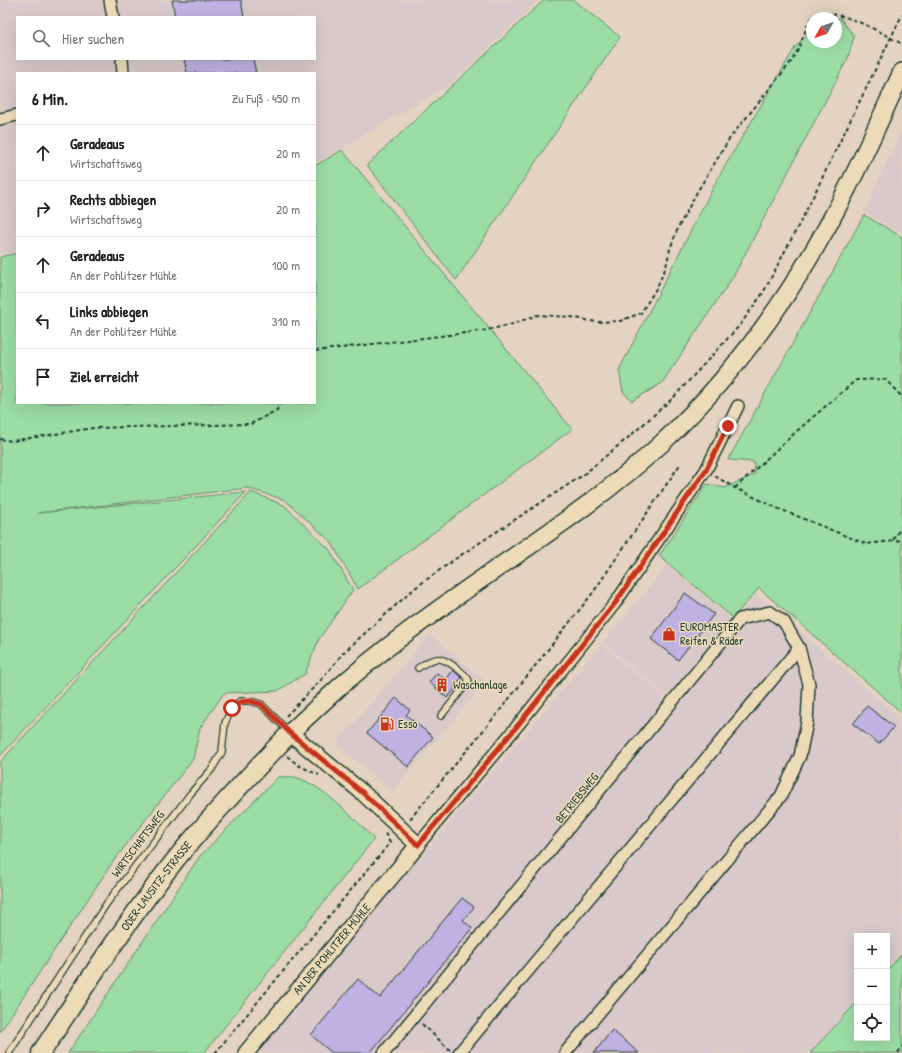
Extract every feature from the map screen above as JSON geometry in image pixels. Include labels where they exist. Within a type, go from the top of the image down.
[{"type":"highway","name":"ODER-LAUSITZ-STRASSE","points":[[41,1053],[100,962],[177,858],[224,804],[290,733]]},
{"type":"main road","points":[[418,845],[363,793],[290,733],[346,682],[407,633],[587,505],[627,473],[660,445],[714,391],[732,370],[781,304],[801,272],[845,193],[902,72]]},
{"type":"main road","name":"AN DER POHLITZER MÜHLE","points":[[246,1053],[418,845]]},
{"type":"street","points":[[110,0],[114,16]]},
{"type":"street","points":[[122,60],[123,72]]},
{"type":"street","points":[[0,119],[16,115]]},
{"type":"street","name":"AN DER POHLITZER MÜHLE","points":[[418,845],[518,725],[616,602],[706,470],[738,406]]},
{"type":"street","name":"BETRIEBSWEG","points":[[384,1053],[740,618],[770,612],[784,622],[799,648],[809,684],[807,722],[800,756],[781,796],[565,1053]]},
{"type":"street","points":[[459,1053],[799,648]]},
{"type":"lane","points":[[418,668],[430,659],[445,660],[467,676],[469,681],[441,716]]},
{"type":"lane","name":"WIRTSCHAFTSWEG","points":[[9,1053],[107,903],[190,792],[212,769],[222,752],[225,723],[232,708],[240,702],[250,701],[261,704],[290,733]]},
{"type":"path","points":[[842,16],[856,21],[902,44]]},
{"type":"path","points":[[316,351],[482,331],[510,325],[537,315],[571,317],[596,322],[620,321],[641,313],[657,287],[666,267],[670,248],[678,228],[697,192],[730,138],[791,62],[798,50],[806,29]]},
{"type":"path","points":[[735,488],[798,430],[856,380],[885,379],[902,397]]},
{"type":"path","points":[[0,439],[12,441],[93,428],[251,424],[277,410],[280,404]]},
{"type":"path","points":[[390,843],[497,714],[592,594],[681,463]]},
{"type":"path","points":[[706,470],[735,488],[777,508],[866,544],[902,540]]},
{"type":"path","points":[[893,541],[902,526]]},
{"type":"path","points":[[414,1016],[453,1053]]},
{"type":"path","points":[[898,1053],[902,1046]]},
{"type":"shaded area","points":[[0,0],[539,0],[450,84],[316,163],[316,72],[16,72],[16,251],[0,255]]},
{"type":"shaded area","points":[[902,129],[902,234],[864,212]]},
{"type":"shaded area","points":[[667,565],[731,619],[666,696],[603,643]]},
{"type":"shaded area","points":[[756,594],[902,719],[902,951],[890,965],[890,933],[854,933],[854,1003],[809,1053],[255,1053],[601,644],[667,699]]},
{"type":"shaded area","points":[[430,634],[486,682],[392,792],[336,744]]},
{"type":"green space","points":[[544,0],[573,0],[620,37],[456,280],[367,165]]},
{"type":"green space","points":[[842,21],[854,36],[848,58],[733,277],[662,383],[632,401],[623,392],[619,370],[718,178],[796,46],[806,35],[806,48],[842,48]]},
{"type":"green space","points":[[342,150],[572,429],[358,589],[331,542],[285,500],[247,488],[38,513],[246,492],[0,756],[0,257],[16,253],[16,404],[316,404],[316,165]]},
{"type":"green space","points":[[864,215],[902,237],[902,713],[759,588],[733,618],[659,556],[707,484],[725,488],[755,474],[754,462],[728,460]]},
{"type":"green space","points":[[251,492],[284,505],[329,549],[353,590],[319,639],[305,674],[277,691],[224,693],[200,728],[193,759],[112,863],[0,1032],[0,762]]},
{"type":"green space","points":[[278,777],[294,777],[304,780],[314,786],[337,803],[374,839],[204,1053],[68,1053],[200,856]]},
{"type":"green space","points":[[902,954],[902,1053],[810,1053],[854,1005],[854,1041],[890,1041],[890,967]]},
{"type":"building","points":[[172,0],[241,0],[244,16],[175,16]]},
{"type":"building","points":[[184,60],[253,60],[256,72],[187,72]]},
{"type":"building","points":[[685,593],[714,614],[678,660],[651,639]]},
{"type":"building","name":"Waschanlage","points":[[453,670],[462,678],[447,698],[429,682],[437,673],[446,680]]},
{"type":"building","points":[[396,698],[410,710],[406,715],[433,737],[408,767],[367,733]]},
{"type":"building","points":[[867,706],[894,727],[879,744],[853,724]]},
{"type":"building","points":[[462,898],[474,907],[463,920],[472,928],[370,1053],[332,1053],[311,1035],[358,979],[380,998]]},
{"type":"building","points":[[612,1030],[639,1053],[594,1053]]},
{"type":"place","name":"EUROMASTER Reifen & Räder","points":[[669,634]]},
{"type":"place","name":"Waschanlage","points":[[442,685]]},
{"type":"place","name":"Esso","points":[[387,724]]},
{"type":"route","points":[[232,708],[240,702],[250,701],[261,704],[290,733],[363,793],[418,845],[518,725],[616,602],[706,470],[728,426]]}]
